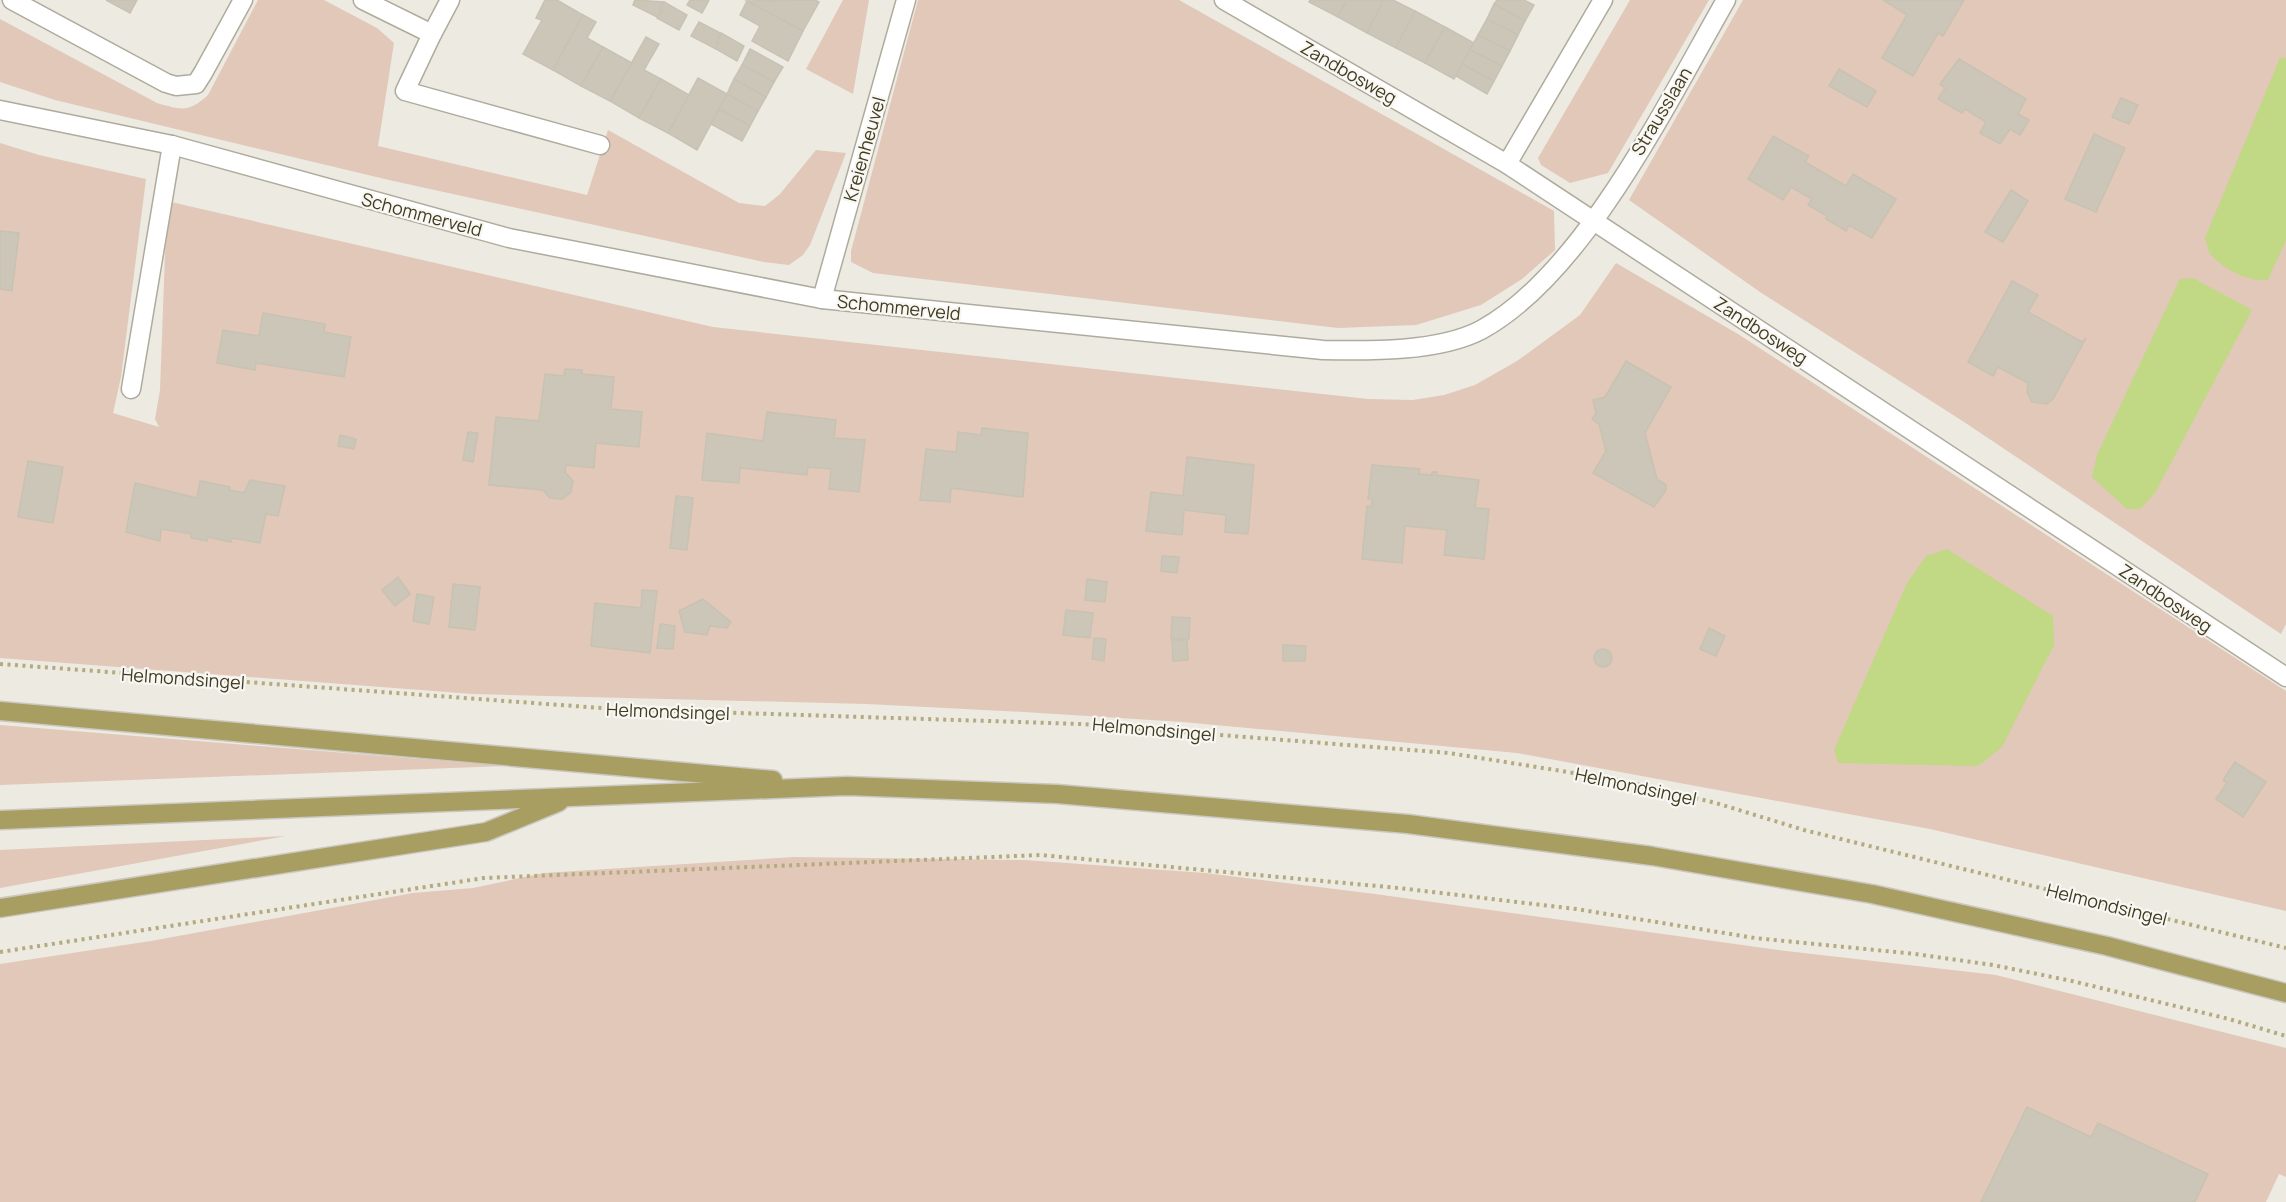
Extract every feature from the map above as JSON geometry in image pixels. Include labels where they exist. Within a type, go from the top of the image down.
[{"type":"main road","points":[[0,711],[847,786],[1057,794],[1384,822],[1652,856],[1872,894],[2108,946],[2286,993]]},
{"type":"main road","points":[[0,820],[847,786]]},
{"type":"main road","points":[[0,908],[486,832],[572,797]]},
{"type":"street","points":[[12,0],[176,86],[196,84],[243,0]]},
{"type":"street","points":[[363,0],[432,34]]},
{"type":"street","points":[[450,0],[405,91],[600,145]]},
{"type":"street","name":"Kreienheuvel","points":[[822,299],[906,0]]},
{"type":"street","name":"Zandbosweg","points":[[1224,0],[1507,164],[2286,677]]},
{"type":"street","points":[[1507,164],[1603,0]]},
{"type":"street","name":"Strausslaan","points":[[1594,220],[1643,142],[1726,0]]},
{"type":"street","name":"Schommerveld","points":[[0,110],[171,145],[509,238],[822,299],[1323,350],[1379,351],[1449,341],[1479,331],[1503,315],[1550,274],[1594,220]]},
{"type":"street","points":[[131,389],[171,145]]},
{"type":"path","name":"Helmondsingel","points":[[0,664],[615,710],[1081,724],[1449,753],[1624,781],[1716,803],[1804,830],[2286,948]]},
{"type":"path","points":[[0,952],[484,878],[1040,855],[1399,888],[1576,909],[1755,938],[1915,954],[1994,965],[2072,981],[2229,1019],[2286,1036]]},
{"type":"shaded area","points":[[258,0],[324,0],[377,28],[394,43],[378,146],[587,195],[608,130],[739,203],[765,206],[780,194],[816,150],[846,153],[810,245],[803,255],[789,265],[764,262],[389,180],[55,100],[0,82],[0,19],[157,103],[179,108],[190,107],[208,95]]},
{"type":"shaded area","points":[[843,0],[869,0],[853,94],[806,69]]},
{"type":"shaded area","points":[[918,0],[1179,0],[1554,211],[1555,250],[1522,279],[1481,305],[1416,325],[1338,328],[873,273],[851,262],[851,251]]},
{"type":"shaded area","points":[[1630,0],[1709,0],[1608,173],[1570,183],[1541,165],[1538,158]]},
{"type":"shaded area","points":[[1743,0],[2286,0],[2286,624],[2281,634],[1961,420],[1760,292],[1629,200]]},
{"type":"shaded area","points":[[2280,58],[2286,58],[2286,240],[2268,280],[2260,280],[2245,277],[2224,266],[2211,254],[2205,238]]},
{"type":"shaded area","points":[[0,143],[39,155],[146,179],[121,377],[113,413],[159,427],[155,419],[160,390],[166,227],[171,202],[713,327],[1368,399],[1413,400],[1444,395],[1475,385],[1517,361],[1580,315],[1616,263],[1738,334],[2286,691],[2286,911],[1930,829],[1517,753],[1183,722],[1024,712],[867,704],[473,694],[0,658]]},
{"type":"shaded area","points":[[2193,278],[2252,310],[2155,493],[2140,509],[2127,509],[2092,477],[2097,455],[2180,279]]},
{"type":"shaded area","points":[[1947,549],[2053,616],[2054,645],[2002,747],[1978,766],[1838,763],[1834,750],[1907,583],[1926,556]]},
{"type":"shaded area","points":[[0,725],[505,766],[0,785]]},
{"type":"shaded area","points":[[286,836],[0,888],[0,850]]},
{"type":"shaded area","points":[[794,857],[1025,860],[1205,873],[1375,894],[1786,951],[1996,975],[2286,1048],[2286,1177],[2279,1174],[2266,1202],[0,1202],[0,964],[151,941],[413,893],[473,888],[544,873]]},
{"type":"building","points":[[106,0],[137,0],[130,13]]},
{"type":"building","points":[[545,0],[557,0],[583,15],[553,70],[523,54],[542,20],[536,18]]},
{"type":"building","points":[[635,0],[664,2],[659,18],[633,5]]},
{"type":"building","points":[[690,0],[709,0],[702,13],[687,5]]},
{"type":"building","points":[[815,0],[819,2],[803,31],[747,1]]},
{"type":"building","points":[[1310,0],[1347,0],[1338,17],[1309,2]]},
{"type":"building","points":[[1347,0],[1384,0],[1367,33],[1338,17]]},
{"type":"building","points":[[1384,0],[1393,0],[1415,11],[1396,48],[1367,33]]},
{"type":"building","points":[[1497,0],[1524,0],[1534,5],[1525,21],[1494,4]]},
{"type":"building","points":[[1883,0],[1964,0],[1943,36],[1938,33],[1913,76],[1882,58],[1907,15]]},
{"type":"building","points":[[747,1],[803,31],[788,61],[752,41],[760,26],[740,15]]},
{"type":"building","points":[[664,2],[687,15],[679,30],[657,18],[663,11],[660,9]]},
{"type":"building","points":[[1494,4],[1525,21],[1518,35],[1487,19]]},
{"type":"building","points":[[1415,11],[1445,27],[1425,63],[1396,48]]},
{"type":"building","points":[[583,15],[596,22],[587,38],[603,47],[581,86],[553,70]]},
{"type":"building","points":[[1487,19],[1518,35],[1510,51],[1478,35]]},
{"type":"building","points":[[699,22],[722,34],[716,41],[720,42],[716,49],[691,36]]},
{"type":"building","points":[[1445,27],[1474,43],[1454,79],[1425,63]]},
{"type":"building","points":[[721,33],[744,46],[737,61],[716,49]]},
{"type":"building","points":[[1478,35],[1510,51],[1502,66],[1470,50]]},
{"type":"building","points":[[646,37],[659,44],[644,70],[661,79],[639,118],[610,101]]},
{"type":"building","points":[[603,47],[632,63],[610,101],[581,86]]},
{"type":"building","points":[[750,49],[783,67],[774,82],[742,65]]},
{"type":"building","points":[[1470,50],[1502,66],[1494,81],[1462,64]]},
{"type":"building","points":[[1959,59],[2026,99],[2018,114],[2029,120],[2020,135],[2010,129],[2000,144],[1980,133],[1986,122],[1965,109],[1962,113],[1938,99],[1945,88],[1940,84]]},
{"type":"building","points":[[1462,64],[1494,81],[1487,94],[1456,76]]},
{"type":"building","points":[[742,65],[774,82],[766,97],[734,79]]},
{"type":"building","points":[[1839,69],[1876,91],[1867,107],[1829,86]]},
{"type":"building","points":[[698,78],[727,94],[697,150],[668,133]]},
{"type":"building","points":[[661,79],[689,95],[668,133],[639,118]]},
{"type":"building","points":[[734,79],[766,97],[758,111],[727,94]]},
{"type":"building","points":[[727,94],[758,111],[750,126],[719,109]]},
{"type":"building","points":[[2121,98],[2138,105],[2129,124],[2112,117]]},
{"type":"building","points":[[719,109],[750,126],[742,141],[711,124]]},
{"type":"building","points":[[2094,134],[2125,148],[2096,212],[2065,199]]},
{"type":"building","points":[[1773,136],[1809,156],[1805,162],[1846,186],[1853,174],[1896,199],[1872,238],[1849,225],[1846,231],[1826,219],[1827,216],[1808,205],[1812,199],[1791,187],[1783,200],[1748,179]]},
{"type":"building","points":[[2011,190],[2028,201],[2003,242],[1985,232]]},
{"type":"building","points":[[0,231],[19,233],[12,291],[0,289]]},
{"type":"building","points":[[2012,281],[2038,295],[2028,312],[2082,342],[2086,338],[2053,399],[2047,404],[2032,402],[2027,392],[2028,383],[1998,367],[1993,376],[1968,362]]},
{"type":"building","points":[[263,313],[325,324],[324,332],[351,337],[344,377],[256,363],[255,370],[217,363],[223,330],[259,336]]},
{"type":"building","points":[[1626,361],[1671,387],[1645,433],[1657,479],[1666,485],[1666,490],[1654,507],[1593,473],[1606,451],[1599,424],[1592,419],[1596,413],[1593,400],[1605,397]]},
{"type":"building","points":[[565,369],[582,370],[582,374],[614,377],[611,409],[642,412],[639,447],[596,443],[594,468],[566,465],[565,472],[573,481],[571,492],[562,499],[550,498],[543,490],[489,485],[496,417],[539,421],[545,374],[564,376]]},
{"type":"building","points":[[767,412],[836,420],[834,438],[865,440],[859,492],[829,489],[831,469],[808,467],[807,475],[740,468],[739,483],[702,480],[707,433],[763,441]]},
{"type":"building","points":[[982,428],[1028,433],[1023,497],[951,488],[950,502],[920,500],[926,449],[956,452],[958,432],[981,435]]},
{"type":"building","points":[[468,432],[478,433],[473,462],[463,460]]},
{"type":"building","points":[[340,435],[356,439],[354,449],[338,446]]},
{"type":"building","points":[[1187,457],[1254,465],[1248,534],[1225,532],[1226,515],[1184,510],[1182,535],[1146,531],[1151,492],[1183,496]]},
{"type":"building","points":[[28,461],[63,467],[53,523],[18,517]]},
{"type":"building","points":[[1372,465],[1420,469],[1419,474],[1432,475],[1432,472],[1437,472],[1436,475],[1479,480],[1475,508],[1489,509],[1484,559],[1444,555],[1447,530],[1405,526],[1402,563],[1362,559],[1367,506],[1372,507],[1372,499],[1368,499]]},
{"type":"building","points":[[250,480],[285,486],[278,516],[266,514],[260,543],[232,538],[231,542],[208,537],[207,541],[191,538],[192,534],[161,529],[160,541],[126,532],[135,483],[197,498],[200,481],[230,487],[229,490],[244,493]]},
{"type":"building","points":[[676,496],[693,498],[687,550],[670,548]]},
{"type":"building","points":[[1162,556],[1179,557],[1177,573],[1161,571]]},
{"type":"building","points":[[398,577],[410,594],[395,606],[382,590]]},
{"type":"building","points":[[1087,579],[1107,582],[1105,602],[1085,600]]},
{"type":"building","points":[[453,584],[480,587],[475,630],[449,627]]},
{"type":"building","points":[[642,590],[657,591],[650,653],[591,646],[595,603],[641,608]]},
{"type":"building","points":[[417,594],[434,597],[429,624],[413,621]]},
{"type":"building","points":[[703,599],[731,622],[727,628],[710,626],[707,635],[685,632],[679,611]]},
{"type":"building","points":[[1066,610],[1093,613],[1090,638],[1063,635]]},
{"type":"building","points":[[1172,617],[1190,618],[1189,639],[1171,639]]},
{"type":"building","points":[[660,624],[675,626],[673,649],[657,648]]},
{"type":"building","points":[[1709,628],[1725,636],[1716,656],[1700,649]]},
{"type":"building","points":[[1094,638],[1106,639],[1104,661],[1092,659]]},
{"type":"building","points":[[1172,640],[1187,640],[1188,660],[1173,661]]},
{"type":"building","points":[[1283,645],[1306,646],[1305,661],[1283,661]]},
{"type":"building","points":[[1599,649],[1607,649],[1612,654],[1610,665],[1599,667],[1594,662],[1594,654]]},
{"type":"building","points":[[2235,762],[2266,782],[2243,817],[2216,799],[2227,783],[2223,780]]},
{"type":"building","points":[[2027,1107],[2091,1137],[2098,1123],[2208,1174],[2195,1202],[1981,1202]]}]
